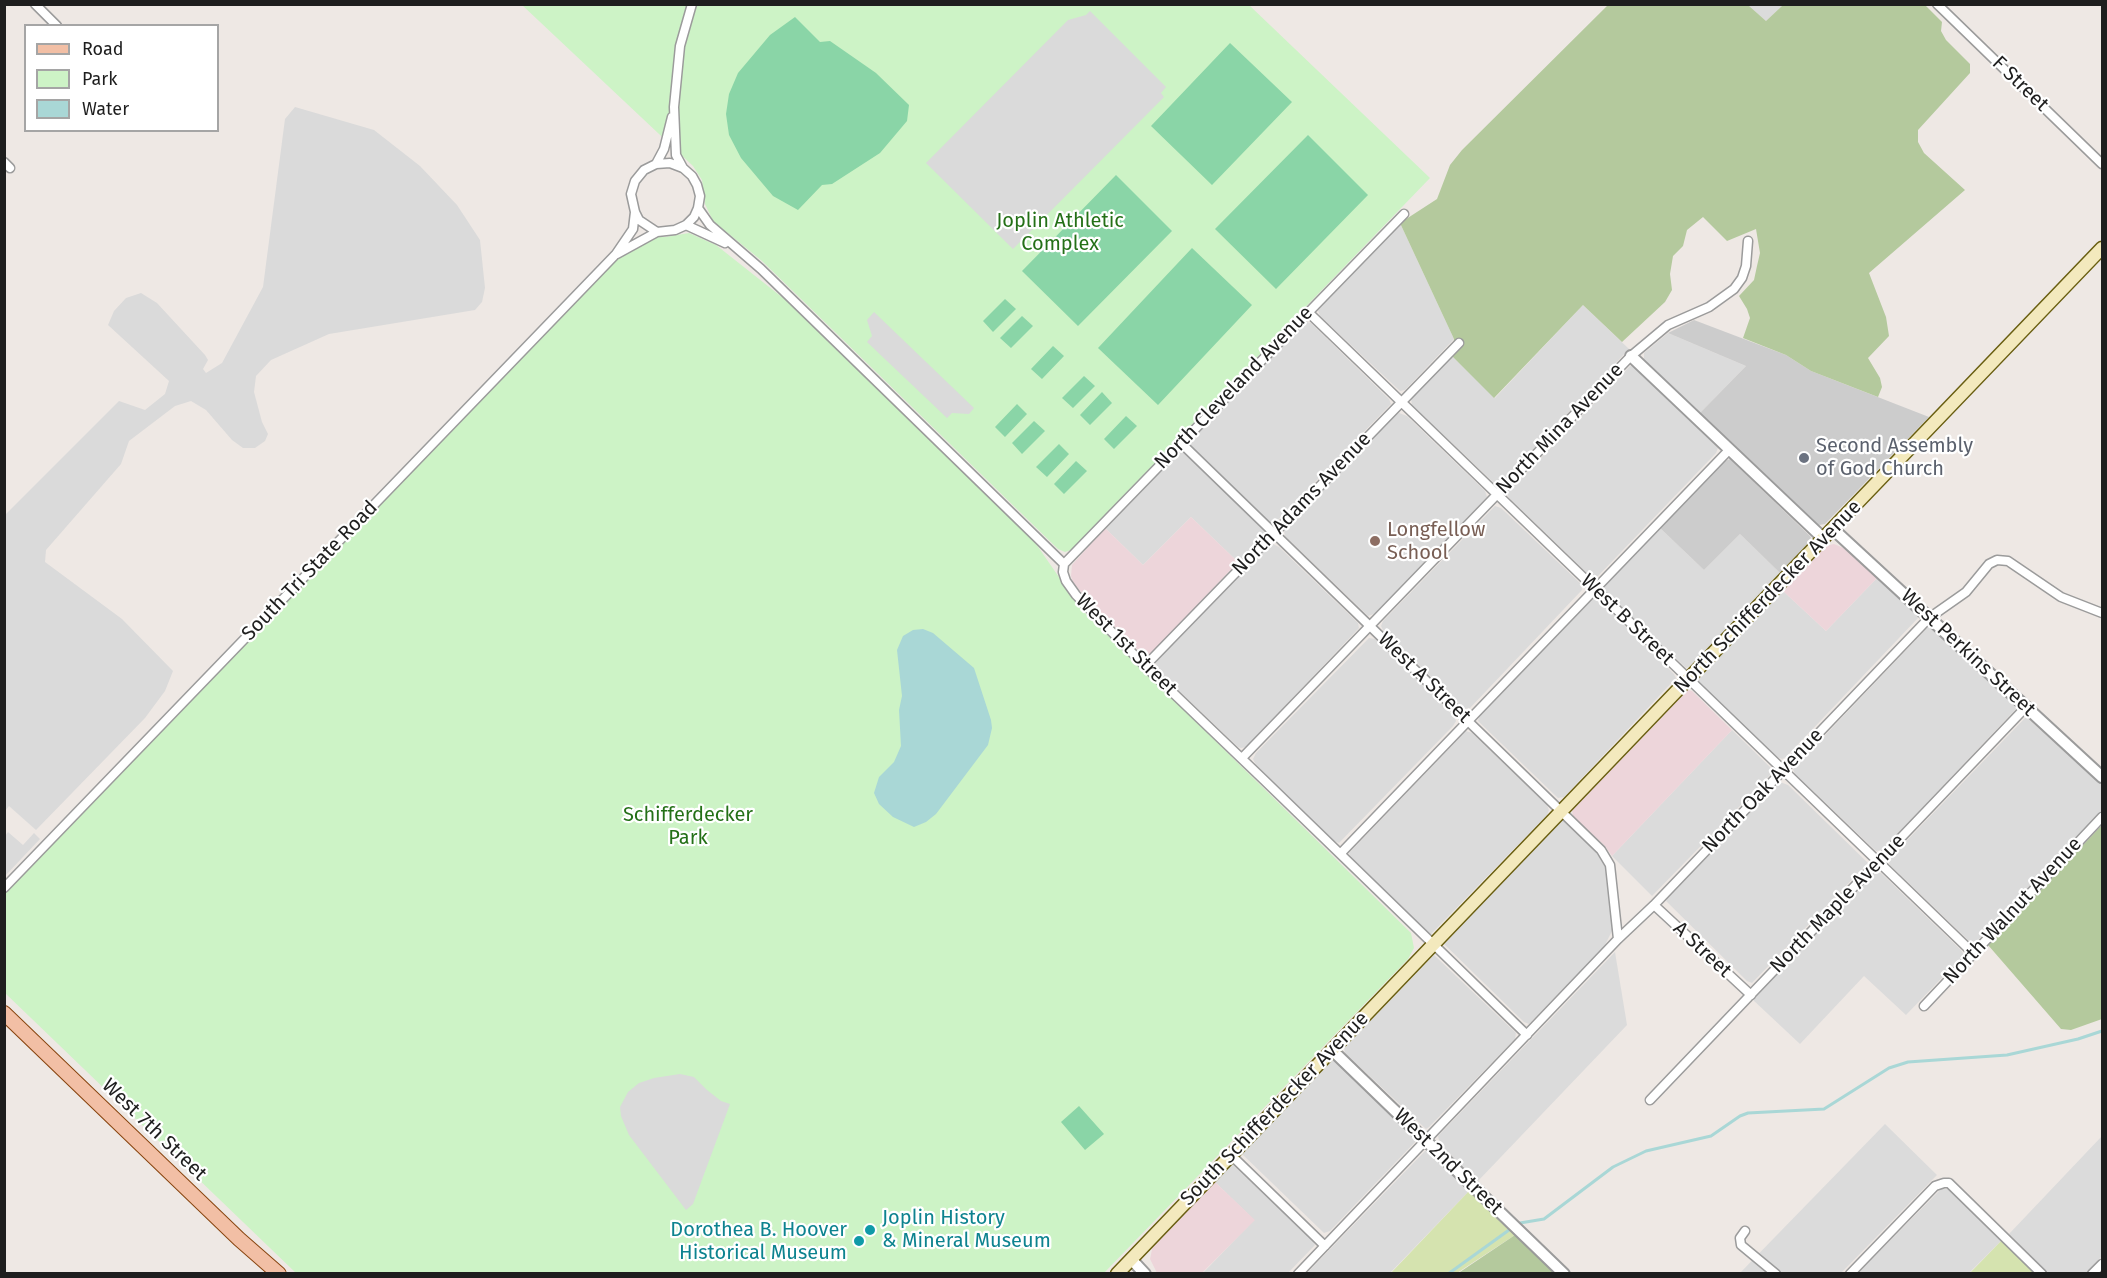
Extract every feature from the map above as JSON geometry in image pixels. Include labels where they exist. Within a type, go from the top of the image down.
[{"type":"main road","name":"North Schifferdecker Avenue","points":[[1434,945],[2103,248]]},
{"type":"main road","name":"South Schifferdecker Avenue","points":[[1117,1274],[1434,945]]},
{"type":"main road","name":"West 7th Street","points":[[4,1013],[239,1239],[279,1274]]},
{"type":"street","points":[[35,4],[55,24]]},
{"type":"street","points":[[656,164],[664,149],[674,107],[680,46],[692,4]]},
{"type":"street","name":"F Street","points":[[1937,4],[2103,164]]},
{"type":"street","points":[[674,107],[676,155],[683,168],[692,176],[700,196],[694,217],[686,225]]},
{"type":"street","points":[[656,164],[670,163],[683,168]]},
{"type":"street","name":"South Tri State Road","points":[[4,888],[616,254],[633,229],[635,212],[631,194],[635,181],[644,170],[656,164]]},
{"type":"street","name":"West 1st Street","points":[[698,208],[710,225],[761,269],[1064,564],[1066,581],[1076,595],[1145,666],[1527,1035]]},
{"type":"street","points":[[635,212],[639,220],[657,232]]},
{"type":"street","name":"North Cleveland Avenue","points":[[1064,564],[1404,214]]},
{"type":"street","name":"South Tri State Road","points":[[616,254],[657,232],[675,230],[686,225]]},
{"type":"street","name":"West 1st Street","points":[[686,225],[736,249]]},
{"type":"street","name":"North Mina Avenue","points":[[1242,758],[1630,356],[1668,325],[1709,307],[1734,289],[1742,278],[1746,266],[1748,241]]},
{"type":"street","name":"West B Street","points":[[1308,312],[1973,953]]},
{"type":"street","name":"North Adams Avenue","points":[[1145,666],[1459,343]]},
{"type":"street","points":[[1630,356],[1824,539]]},
{"type":"street","name":"West A Street","points":[[1181,443],[1601,850],[1610,865],[1618,939]]},
{"type":"street","points":[[1341,853],[1729,450]]},
{"type":"street","name":"West Perkins Street","points":[[1833,530],[2103,777]]},
{"type":"street","name":"North Oak Avenue","points":[[1298,1274],[1929,618],[1966,592],[1989,564],[1997,560],[2008,561],[2061,597],[2103,613]]},
{"type":"street","name":"North Maple Avenue","points":[[1650,1100],[2026,707]]},
{"type":"street","name":"North Walnut Avenue","points":[[1924,1006],[2103,817]]},
{"type":"street","name":"A Street","points":[[1654,905],[1751,995]]},
{"type":"street","name":"West 2nd Street","points":[[1332,1050],[1564,1274]]},
{"type":"street","points":[[1231,1155],[1325,1246]]},
{"type":"street","points":[[1850,1274],[1935,1186],[1944,1183],[1949,1184],[2042,1274]]},
{"type":"street","points":[[1745,1231],[1740,1238],[1741,1245],[1776,1274]]},
{"type":"street","points":[[1131,1259],[1145,1274]]},
{"type":"street","points":[[2092,1274],[2103,1264]]},
{"type":"shaded area","points":[[1748,5],[1783,5],[1766,21]]},
{"type":"shaded area","points":[[1090,11],[1166,87],[1161,93],[1164,97],[1013,249],[926,163],[1068,20],[1086,15]]},
{"type":"shaded area","points":[[295,107],[374,130],[420,166],[457,205],[480,240],[485,288],[482,302],[475,310],[329,334],[271,360],[256,376],[254,392],[262,422],[268,434],[265,441],[255,448],[243,448],[232,440],[206,410],[191,401],[175,406],[129,441],[121,464],[46,550],[45,562],[122,619],[173,671],[165,691],[145,718],[36,830],[9,806],[5,811],[5,515],[119,401],[145,410],[165,394],[169,381],[108,325],[114,311],[126,298],[141,293],[157,303],[205,355],[208,360],[203,369],[206,373],[222,363],[263,287],[285,119]]},
{"type":"shaded area","points":[[1400,223],[1454,339],[1405,390],[1400,391],[1320,316],[1318,310]]},
{"type":"shaded area","points":[[1583,305],[1629,349],[1501,483],[1494,483],[1412,405],[1411,399],[1452,356],[1495,398]]},
{"type":"shaded area","points":[[874,312],[974,408],[969,414],[952,413],[947,418],[867,342],[872,336],[867,320]]},
{"type":"shaded area","points":[[1694,320],[1786,355],[1811,371],[1929,417],[1825,524],[1819,525],[1700,413],[1746,366],[1668,333]]},
{"type":"shaded area","points":[[1306,322],[1311,323],[1389,399],[1391,404],[1276,522],[1269,524],[1191,449],[1189,442]]},
{"type":"shaded area","points":[[1668,333],[1746,366],[1700,413],[1644,359],[1644,353]]},
{"type":"shaded area","points":[[1630,366],[1636,367],[1718,448],[1716,453],[1598,576],[1591,577],[1509,498],[1507,493]]},
{"type":"shaded area","points":[[1399,413],[1407,416],[1485,491],[1487,497],[1374,614],[1368,616],[1285,536],[1284,530]]},
{"type":"shaded area","points":[[1182,452],[1189,455],[1262,528],[1264,532],[1261,538],[1238,562],[1191,517],[1143,565],[1105,528],[1176,454]]},
{"type":"shaded area","points":[[1730,459],[1811,537],[1810,541],[1780,573],[1740,534],[1704,570],[1660,528],[1725,461]]},
{"type":"shaded area","points":[[1495,506],[1501,508],[1581,584],[1582,590],[1470,708],[1464,709],[1381,626],[1383,621]]},
{"type":"shaded area","points":[[1191,517],[1238,562],[1150,656],[1144,656],[1073,582],[1072,565],[1105,528],[1143,565]]},
{"type":"shaded area","points":[[1660,528],[1704,570],[1740,534],[1780,573],[1686,668],[1606,593],[1604,587]]},
{"type":"shaded area","points":[[1273,544],[1279,547],[1358,623],[1359,628],[1246,747],[1241,748],[1158,671],[1156,663],[1158,657],[1266,548]]},
{"type":"shaded area","points":[[1834,544],[1848,550],[1878,577],[1826,631],[1783,591],[1826,546]]},
{"type":"shaded area","points":[[1878,577],[1918,614],[1918,618],[1786,757],[1782,759],[1777,757],[1699,683],[1699,677],[1783,591],[1826,631]]},
{"type":"shaded area","points":[[1593,599],[1600,601],[1676,678],[1564,797],[1558,798],[1478,721],[1480,714]]},
{"type":"shaded area","points":[[1929,626],[1934,628],[2015,705],[2016,709],[1882,850],[1876,851],[1795,774],[1793,769]]},
{"type":"shaded area","points":[[1369,638],[1375,639],[1454,716],[1456,721],[1339,843],[1334,841],[1256,765],[1253,759],[1256,753]]},
{"type":"shaded area","points":[[1688,690],[1692,691],[1732,730],[1612,856],[1605,846],[1573,816],[1572,810]]},
{"type":"shaded area","points":[[2026,717],[2102,785],[2102,810],[1977,941],[1970,942],[1890,865],[1888,860]]},
{"type":"shaded area","points":[[1732,730],[1770,767],[1771,774],[1652,896],[1612,856]]},
{"type":"shaded area","points":[[1466,731],[1472,733],[1547,805],[1549,810],[1547,815],[1431,934],[1426,932],[1351,858],[1349,853]]},
{"type":"shaded area","points":[[1780,782],[1788,785],[1868,863],[1752,983],[1747,981],[1666,901]]},
{"type":"shaded area","points":[[1563,820],[1599,854],[1605,864],[1613,929],[1604,947],[1529,1024],[1524,1022],[1444,944]]},
{"type":"shaded area","points":[[8,832],[23,845],[34,833],[40,839],[5,876],[5,836]]},
{"type":"shaded area","points":[[1876,872],[1881,873],[1964,955],[1906,1015],[1864,976],[1800,1044],[1752,999]]},
{"type":"shaded area","points":[[1615,952],[1627,1025],[1478,1181],[1440,1144],[1438,1136]]},
{"type":"shaded area","points":[[1434,955],[1516,1033],[1515,1039],[1426,1129],[1345,1053],[1344,1048]]},
{"type":"shaded area","points":[[1333,1060],[1414,1136],[1416,1141],[1330,1231],[1324,1233],[1242,1154]]},
{"type":"shaded area","points":[[680,1074],[694,1077],[721,1101],[730,1104],[693,1204],[686,1210],[629,1135],[621,1116],[620,1107],[628,1092],[639,1083]]},
{"type":"shaded area","points":[[1885,1124],[1937,1175],[1841,1273],[1739,1274]]},
{"type":"shaded area","points":[[2102,1136],[2102,1256],[2086,1273],[2048,1273],[2009,1234]]},
{"type":"shaded area","points":[[1425,1151],[1430,1151],[1470,1190],[1390,1273],[1306,1274]]},
{"type":"shaded area","points":[[1232,1164],[1315,1245],[1288,1273],[1202,1274],[1254,1220],[1214,1181]]},
{"type":"shaded area","points":[[1214,1181],[1255,1220],[1202,1273],[1157,1273],[1150,1259],[1153,1245]]},
{"type":"shaded area","points":[[1941,1189],[1947,1189],[1956,1194],[2003,1239],[1969,1273],[1857,1274]]},
{"type":"green space","name":"Joplin Athletic Complex","points":[[522,5],[1249,5],[1430,178],[1071,550],[1065,552],[1058,549],[762,261],[713,221],[705,204],[702,180],[693,166]]},
{"type":"green space","points":[[1608,5],[1748,5],[1766,21],[1783,5],[1925,5],[1942,22],[1941,31],[1946,40],[1970,64],[1970,73],[1918,130],[1918,142],[1924,153],[1965,190],[1869,273],[1886,317],[1889,336],[1868,358],[1880,378],[1882,387],[1878,397],[1811,371],[1786,355],[1743,338],[1750,318],[1739,296],[1754,280],[1760,253],[1756,229],[1727,241],[1703,217],[1687,230],[1683,246],[1673,256],[1670,274],[1672,290],[1665,302],[1622,342],[1583,305],[1494,398],[1452,356],[1454,339],[1400,223],[1437,199],[1450,165],[1462,150]]},
{"type":"green space","points":[[795,17],[820,42],[830,41],[876,73],[909,105],[907,121],[880,153],[832,184],[822,185],[798,210],[773,196],[741,158],[729,135],[726,114],[729,94],[738,73],[770,35]]},
{"type":"green space","points":[[1230,43],[1292,102],[1212,185],[1151,126]]},
{"type":"green space","points":[[1308,135],[1368,195],[1276,289],[1215,229]]},
{"type":"green space","points":[[1116,175],[1172,231],[1078,326],[1022,271]]},
{"type":"green space","name":"Schifferdecker Park","points":[[689,233],[716,245],[797,309],[1034,541],[1081,609],[1411,933],[1414,948],[1408,959],[1104,1273],[297,1274],[5,993],[4,892],[617,257],[655,237]]},
{"type":"green space","points":[[1192,248],[1252,305],[1158,405],[1098,348]]},
{"type":"green space","points":[[1005,299],[1016,309],[993,332],[983,321]]},
{"type":"green space","points":[[1022,316],[1033,326],[1011,348],[1000,338]]},
{"type":"green space","points":[[1053,346],[1064,356],[1042,379],[1031,369]]},
{"type":"green space","points":[[1084,376],[1095,386],[1073,408],[1062,398]]},
{"type":"green space","points":[[1102,392],[1112,403],[1090,425],[1080,415]]},
{"type":"green space","points":[[1017,404],[1027,414],[1005,437],[995,427]]},
{"type":"green space","points":[[1126,416],[1137,426],[1114,449],[1104,439]]},
{"type":"green space","points":[[1034,421],[1045,431],[1022,454],[1012,443]]},
{"type":"green space","points":[[1059,444],[1069,454],[1047,477],[1036,467]]},
{"type":"green space","points":[[1076,461],[1087,471],[1064,494],[1054,484]]},
{"type":"green space","points":[[2102,825],[2102,1019],[2071,1030],[2061,1029],[1988,945]]},
{"type":"green space","points":[[1079,1106],[1104,1134],[1085,1150],[1061,1122]]},
{"type":"green space","points":[[1470,1190],[1515,1235],[1457,1273],[1390,1274]]},
{"type":"green space","points":[[1515,1235],[1557,1273],[1457,1274]]},
{"type":"green space","points":[[2003,1239],[2037,1274],[1969,1274]]},
{"type":"water","points":[[923,629],[933,633],[974,668],[992,728],[988,745],[936,814],[926,822],[914,827],[893,817],[879,804],[874,793],[879,777],[894,762],[901,746],[899,710],[902,696],[897,650],[903,636],[913,630]]},
{"type":"waterway","points":[[1520,1223],[1544,1219],[1613,1167],[1646,1151],[1711,1136],[1748,1113],[1824,1109],[1889,1068],[1908,1062],[2007,1055],[2078,1039],[2102,1031]]},
{"type":"waterway","points":[[1448,1274],[1509,1230]]},
{"type":"place","name":"Second Assembly of God Church","points":[[1804,458]]},
{"type":"place","name":"Longfellow School","points":[[1375,541]]},
{"type":"place","name":"Joplin History & Mineral Museum","points":[[870,1230]]},
{"type":"place","name":"Dorothea B. Hoover Historical Museum","points":[[859,1241]]}]
